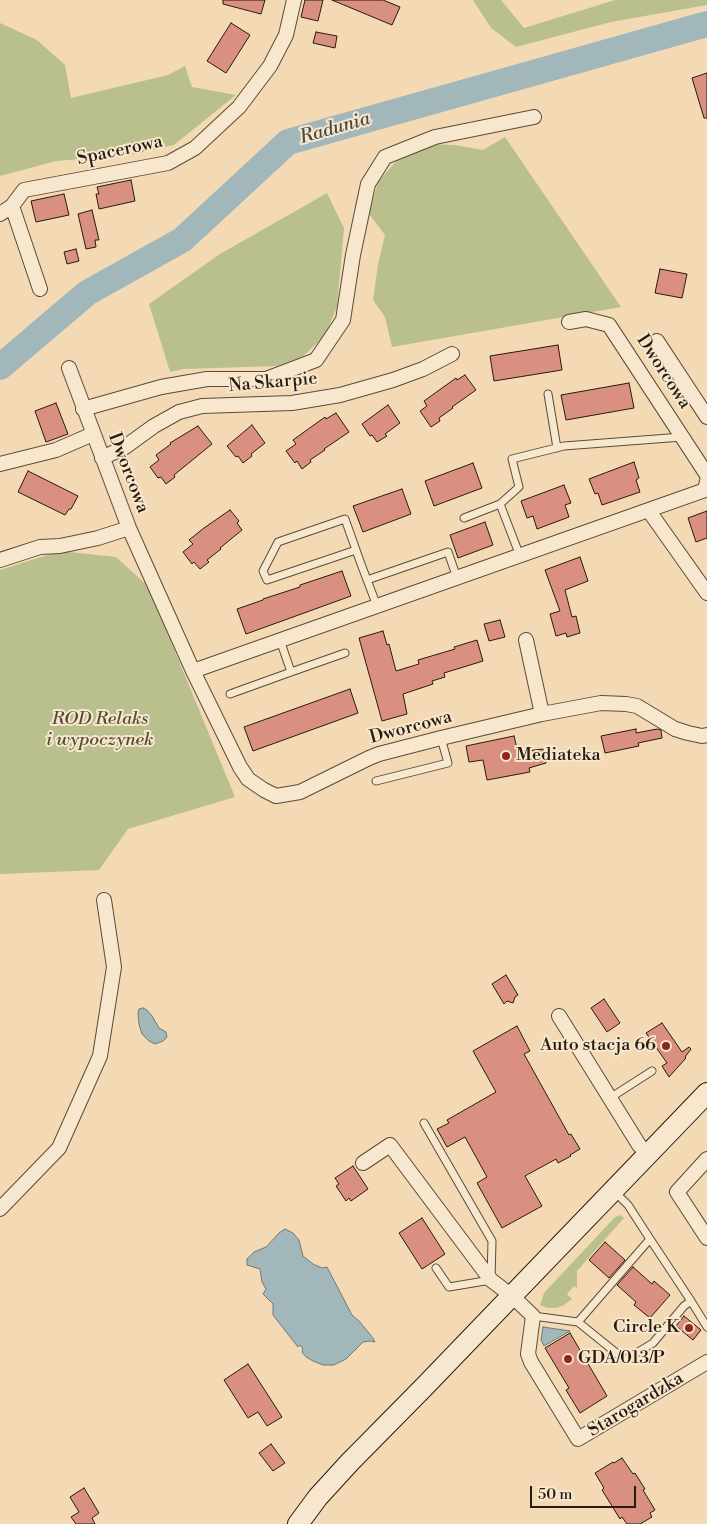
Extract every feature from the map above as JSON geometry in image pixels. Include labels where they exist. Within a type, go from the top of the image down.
[{"type":"main road","points":[[298,1524],[318,1497],[350,1462],[707,1093]]},
{"type":"street","name":"Spacerowa","points":[[0,214],[12,206],[24,190],[168,163],[195,148],[238,107],[270,66],[286,35],[294,0]]},
{"type":"street","points":[[83,409],[161,387],[199,380],[266,379],[316,360],[343,320],[353,255],[368,184],[385,157],[435,137],[534,117]]},
{"type":"street","points":[[12,206],[40,289]]},
{"type":"street","name":"Dworcowa","points":[[569,322],[586,319],[609,324],[707,475]]},
{"type":"street","points":[[657,341],[707,417]]},
{"type":"street","name":"Na Skarpie","points":[[102,458],[125,447],[154,426],[179,412],[202,406],[292,403],[340,395],[423,369],[452,354]]},
{"type":"street","name":"Dworcowa","points":[[69,368],[128,528],[193,670],[240,767],[248,780],[264,790],[276,796],[300,792],[369,758],[441,738],[542,714],[601,703],[636,706],[675,728],[688,733],[702,736],[707,735]]},
{"type":"street","points":[[0,464],[56,450],[93,434]]},
{"type":"street","points":[[193,670],[649,511],[706,487]]},
{"type":"street","points":[[649,511],[707,593]]},
{"type":"street","points":[[0,560],[40,547],[60,546],[98,538],[128,528]]},
{"type":"street","points":[[526,640],[542,714]]},
{"type":"street","points":[[0,1209],[59,1148],[100,1056],[114,967],[104,900]]},
{"type":"street","points":[[559,1016],[639,1144],[649,1155]]},
{"type":"street","points":[[363,1163],[390,1145],[491,1280],[512,1296],[533,1316]]},
{"type":"street","points":[[707,1159],[677,1192],[707,1238]]},
{"type":"street","name":"Starogardzka","points":[[533,1316],[528,1354],[578,1439],[707,1362]]},
{"type":"lane","points":[[548,394],[557,448]]},
{"type":"lane","points":[[464,518],[500,504],[518,487],[512,459],[557,448],[683,437]]},
{"type":"lane","points":[[500,504],[520,556]]},
{"type":"lane","points":[[356,550],[267,580],[263,571],[278,542],[345,519],[377,606]]},
{"type":"lane","points":[[367,580],[448,552],[457,578]]},
{"type":"lane","points":[[280,640],[291,672]]},
{"type":"lane","points":[[230,694],[345,653]]},
{"type":"lane","points":[[376,781],[448,763],[441,738]]},
{"type":"lane","points":[[610,1098],[652,1071]]},
{"type":"lane","points":[[424,1122],[492,1241],[491,1280],[449,1287],[436,1268]]},
{"type":"lane","points":[[614,1191],[628,1205],[707,1328]]},
{"type":"lane","points":[[578,1322],[650,1239]]},
{"type":"lane","points":[[533,1316],[578,1322],[624,1360],[653,1343],[684,1306],[691,1302]]},
{"type":"green space","points":[[473,0],[501,0],[524,28],[615,0],[707,0],[707,5],[611,22],[516,47],[491,28]]},
{"type":"green space","points":[[0,23],[37,40],[65,65],[71,98],[168,75],[185,66],[192,87],[236,95],[174,145],[130,155],[56,161],[0,176]]},
{"type":"green space","points":[[505,137],[621,307],[392,347],[385,317],[373,300],[378,264],[385,235],[369,214],[378,182],[397,160],[430,144],[455,145],[483,150]]},
{"type":"green space","points":[[327,193],[344,228],[337,307],[325,336],[302,357],[277,366],[184,369],[170,372],[149,304],[220,254]]},
{"type":"green space","name":"ROD Relaks i wypoczynek","points":[[60,551],[116,557],[148,586],[235,797],[128,829],[99,870],[0,874],[0,570]]},
{"type":"green space","points":[[621,1215],[624,1218],[577,1271],[577,1288],[574,1286],[567,1294],[572,1299],[556,1308],[540,1305],[544,1293],[615,1217]]},
{"type":"shaded area","points":[[143,1008],[152,1016],[159,1028],[166,1032],[167,1037],[163,1041],[155,1044],[142,1034],[138,1014],[139,1009]]},
{"type":"shaded area","points":[[285,1229],[293,1233],[299,1240],[303,1256],[313,1264],[322,1268],[327,1267],[352,1315],[375,1342],[363,1342],[346,1359],[334,1365],[323,1365],[306,1357],[300,1345],[298,1347],[273,1315],[273,1304],[263,1294],[266,1289],[262,1282],[260,1269],[247,1265],[247,1259],[254,1252],[266,1247]]},
{"type":"shaded area","points":[[543,1327],[570,1331],[544,1346],[541,1340]]},
{"type":"building","points":[[223,0],[265,0],[261,14],[223,4]]},
{"type":"building","points":[[305,0],[323,0],[318,21],[301,17]]},
{"type":"building","points":[[332,0],[383,0],[400,7],[392,25]]},
{"type":"building","points":[[231,23],[250,35],[226,73],[207,61]]},
{"type":"building","points":[[316,32],[337,36],[335,48],[313,43]]},
{"type":"building","points":[[707,73],[707,118],[704,118],[692,78]]},
{"type":"building","points":[[131,180],[135,201],[99,209],[96,194],[99,194],[97,187]]},
{"type":"building","points":[[64,194],[69,215],[36,222],[31,201]]},
{"type":"building","points":[[92,210],[99,240],[95,240],[96,247],[86,249],[78,214]]},
{"type":"building","points":[[76,249],[79,261],[67,264],[64,252]]},
{"type":"building","points":[[660,269],[687,274],[682,298],[655,293]]},
{"type":"building","points":[[558,345],[562,370],[494,381],[490,356]]},
{"type":"building","points":[[465,375],[476,390],[452,407],[439,418],[440,421],[431,427],[420,411],[427,406],[424,401],[456,378],[457,380]]},
{"type":"building","points":[[629,383],[634,408],[566,420],[561,395]]},
{"type":"building","points":[[56,403],[68,434],[46,442],[35,411]]},
{"type":"building","points":[[388,405],[400,423],[385,434],[387,436],[377,442],[372,435],[370,436],[362,424]]},
{"type":"building","points":[[336,413],[349,432],[310,460],[311,462],[302,469],[297,461],[295,463],[286,451],[296,444],[293,440],[325,417],[326,419]]},
{"type":"building","points":[[252,425],[265,443],[243,463],[227,446]]},
{"type":"building","points":[[198,426],[212,444],[174,475],[175,477],[166,484],[161,477],[158,478],[150,467],[159,460],[156,455],[170,443]]},
{"type":"building","points":[[634,462],[639,478],[636,480],[640,492],[602,505],[598,493],[595,494],[589,479]]},
{"type":"building","points":[[473,463],[482,488],[434,506],[425,481]]},
{"type":"building","points":[[28,471],[78,496],[71,509],[65,515],[18,492]]},
{"type":"building","points":[[564,485],[571,503],[565,505],[569,517],[537,529],[533,516],[527,518],[521,501]]},
{"type":"building","points":[[402,489],[411,514],[363,532],[353,506]]},
{"type":"building","points":[[230,510],[239,521],[237,523],[242,530],[207,560],[209,562],[200,569],[194,562],[192,564],[183,552],[193,544],[189,540]]},
{"type":"building","points":[[707,511],[707,538],[696,542],[688,518]]},
{"type":"building","points":[[485,522],[493,545],[458,558],[450,535]]},
{"type":"building","points":[[580,557],[588,581],[565,590],[572,617],[576,616],[580,633],[567,637],[566,633],[556,636],[550,614],[560,611],[545,570]]},
{"type":"building","points":[[342,571],[351,596],[246,634],[237,609]]},
{"type":"building","points":[[500,620],[505,637],[489,641],[484,624]]},
{"type":"building","points":[[383,631],[387,645],[389,644],[396,671],[419,664],[418,660],[477,640],[483,661],[444,673],[445,677],[432,681],[433,684],[403,694],[407,714],[382,721],[359,638]]},
{"type":"building","points":[[350,689],[358,713],[253,751],[244,727]]},
{"type":"building","points":[[636,729],[636,733],[661,730],[662,738],[638,743],[639,746],[605,753],[601,736]]},
{"type":"building","name":"Mediateka","points":[[514,736],[518,752],[543,749],[546,763],[529,768],[530,772],[487,780],[483,760],[469,762],[466,746]]},
{"type":"building","points":[[506,975],[518,995],[513,1003],[507,1001],[504,1004],[492,984]]},
{"type":"building","points":[[604,999],[620,1023],[607,1032],[591,1008]]},
{"type":"building","name":"Auto stacja 66","points":[[662,1023],[682,1052],[689,1047],[691,1049],[686,1058],[669,1077],[662,1066],[667,1063],[646,1033]]},
{"type":"building","points":[[517,1026],[530,1051],[524,1054],[569,1135],[571,1134],[580,1149],[558,1163],[556,1159],[525,1176],[542,1206],[502,1228],[477,1183],[487,1177],[465,1137],[447,1147],[437,1129],[449,1123],[447,1120],[496,1092],[473,1051]]},
{"type":"building","points":[[353,1166],[368,1189],[351,1201],[349,1198],[346,1201],[336,1186],[339,1184],[335,1178]]},
{"type":"building","points":[[422,1218],[445,1254],[422,1269],[399,1233]]},
{"type":"building","points":[[605,1242],[625,1260],[609,1278],[589,1260]]},
{"type":"building","points":[[633,1267],[652,1284],[654,1281],[670,1295],[650,1318],[634,1305],[636,1302],[617,1285]]},
{"type":"building","name":"Circle K","points":[[684,1316],[701,1330],[693,1340],[676,1326]]},
{"type":"building","points":[[570,1333],[607,1396],[580,1413],[566,1390],[569,1388],[545,1348]]},
{"type":"building","points":[[248,1364],[282,1417],[267,1426],[258,1412],[248,1418],[224,1380]]},
{"type":"building","points":[[271,1444],[285,1463],[273,1471],[259,1453]]},
{"type":"building","points":[[622,1458],[633,1474],[635,1473],[655,1510],[650,1513],[652,1517],[640,1524],[627,1524],[622,1517],[620,1519],[602,1490],[604,1488],[595,1473]]},
{"type":"building","points":[[84,1488],[99,1513],[92,1518],[95,1524],[76,1524],[71,1517],[79,1512],[70,1497]]},
{"type":"waterway","name":"Radunia","points":[[0,367],[87,293],[182,240],[288,142],[707,24]]},
{"type":"place","name":"Mediateka","points":[[506,756]]},
{"type":"place","name":"Auto stacja 66","points":[[666,1046]]},
{"type":"place","name":"Circle K","points":[[689,1328]]},
{"type":"place","name":"GDA/013/P","points":[[568,1359]]}]
